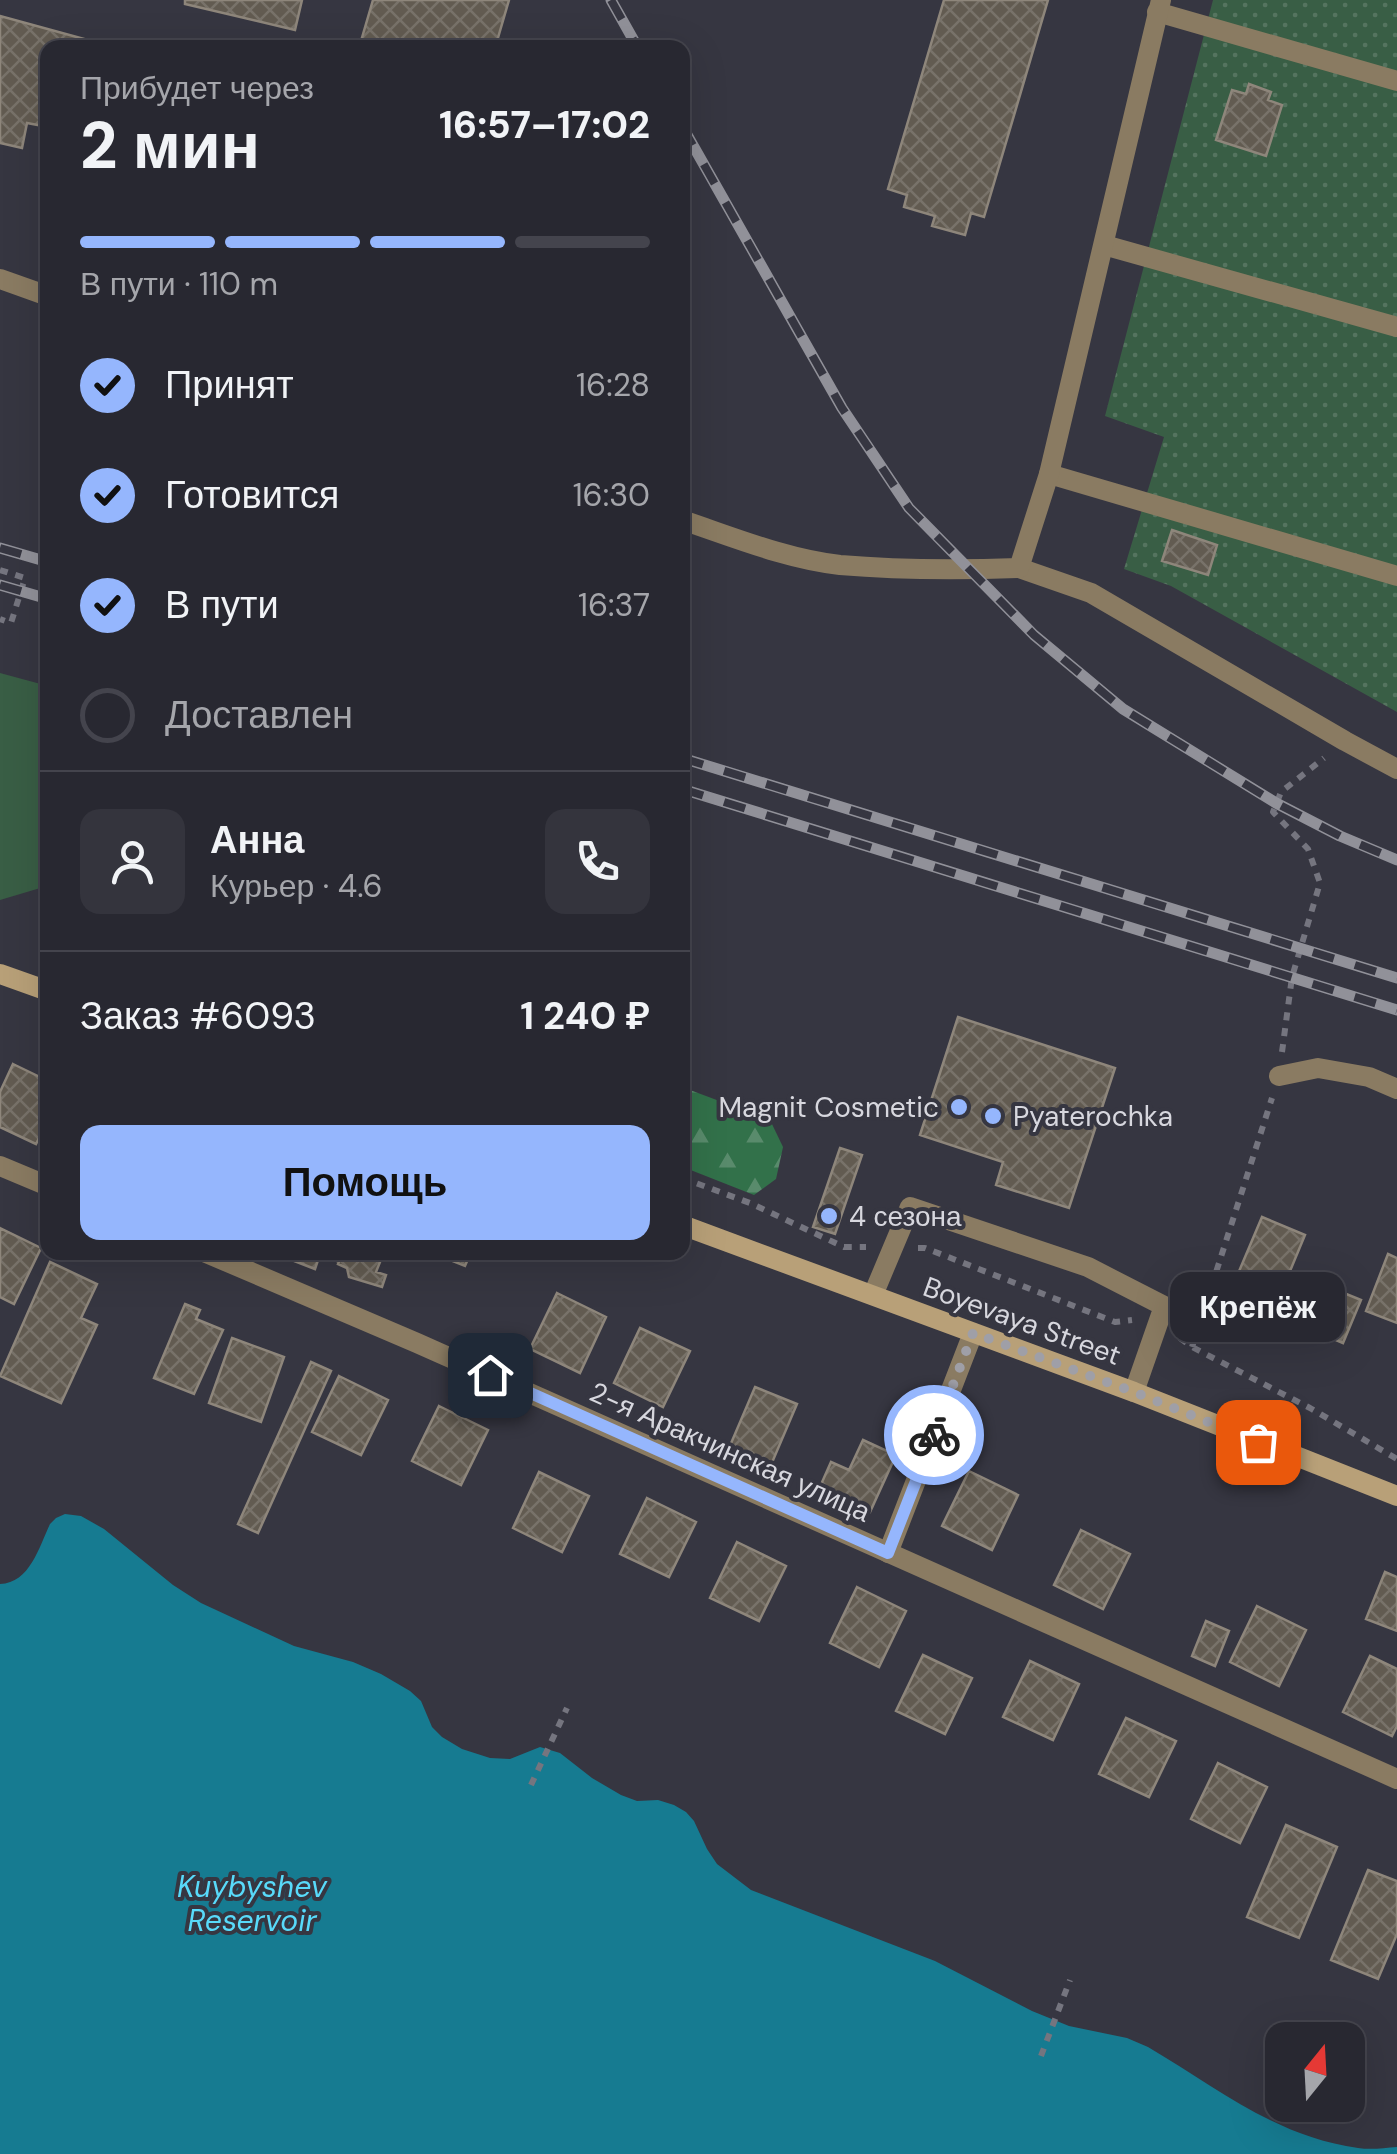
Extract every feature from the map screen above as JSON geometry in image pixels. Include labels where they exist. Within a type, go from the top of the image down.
[{"type":"main road","points":[[0,974],[40,988]]},
{"type":"main road","name":"Boyevaya Street","points":[[690,1228],[1134,1392],[1397,1496]]},
{"type":"street","points":[[1019,568],[1049,474],[1159,6],[1397,82]]},
{"type":"street","points":[[1104,245],[1397,328]]},
{"type":"street","points":[[0,279],[40,293]]},
{"type":"street","points":[[1049,474],[1397,576]]},
{"type":"street","points":[[690,523],[792,556],[838,564],[1019,568],[1091,593],[1397,768]]},
{"type":"street","points":[[1279,1076],[1318,1068],[1369,1077],[1397,1088]]},
{"type":"street","points":[[0,1166],[40,1183]]},
{"type":"street","points":[[873,1295],[910,1207],[1088,1267],[1164,1306],[1134,1392]]},
{"type":"street","name":"2-я Аракчинская улица","points":[[223,1260],[1397,1779]]},
{"type":"street","points":[[888,1553],[973,1333]]},
{"type":"path","points":[[0,570],[25,578],[11,622],[0,619]]},
{"type":"path","points":[[1192,1347],[1279,1076],[1292,977],[1320,883],[1308,849],[1272,812],[1281,792],[1344,741]]},
{"type":"path","points":[[690,1181],[750,1203],[844,1247],[925,1248],[1115,1322],[1137,1319],[1168,1330],[1192,1347],[1310,1408],[1397,1459]]},
{"type":"path","points":[[531,1784],[567,1708]]},
{"type":"path","points":[[1040,2056],[1070,1980]]},
{"type":"green space","points":[[1213,0],[1397,0],[1397,712],[1171,586],[1124,569],[1164,437],[1105,416]]},
{"type":"green space","points":[[0,673],[40,684],[40,888],[0,900]]},
{"type":"green space","points":[[690,1090],[770,1120],[783,1147],[776,1179],[754,1195],[690,1170]]},
{"type":"water","name":"Kuybyshev Reservoir","points":[[65,1514],[81,1516],[104,1529],[201,1603],[294,1646],[381,1674],[421,1701],[432,1727],[462,1749],[490,1758],[510,1759],[540,1747],[560,1753],[621,1795],[674,1805],[694,1821],[717,1864],[751,1890],[935,1961],[1069,2026],[1127,2038],[1148,2047],[1265,2118],[1265,2122],[1358,2148],[1397,2147],[1397,2154],[0,2154],[0,1584],[26,1571],[56,1518]]},
{"type":"building","points":[[185,0],[302,0],[295,30],[185,4]]},
{"type":"building","points":[[373,0],[509,0],[497,40],[361,40]]},
{"type":"building","points":[[944,0],[1048,0],[984,217],[971,213],[965,235],[932,226],[935,216],[904,207],[907,195],[888,189]]},
{"type":"building","points":[[0,16],[88,40],[40,40],[40,125],[27,123],[22,148],[0,143]]},
{"type":"building","points":[[1249,84],[1271,92],[1268,100],[1282,105],[1266,156],[1216,140],[1232,90],[1246,94]]},
{"type":"building","points":[[1172,530],[1217,545],[1208,575],[1162,561]]},
{"type":"building","points":[[958,1017],[1115,1068],[1069,1208],[996,1185],[1003,1162],[920,1135]]},
{"type":"building","points":[[13,1064],[40,1077],[40,1136],[36,1144],[0,1127],[0,1092]]},
{"type":"building","points":[[840,1148],[862,1155],[835,1234],[813,1227]]},
{"type":"building","points":[[1262,1217],[1305,1235],[1290,1271],[1361,1300],[1343,1343],[1229,1295]]},
{"type":"building","points":[[0,1228],[40,1250],[14,1304],[0,1297]]},
{"type":"building","points":[[1388,1254],[1397,1258],[1397,1323],[1366,1311]]},
{"type":"building","points":[[292,1260],[318,1260],[315,1269]]},
{"type":"building","points":[[340,1260],[381,1260],[376,1272],[386,1275],[382,1287],[349,1277],[347,1268],[338,1264]]},
{"type":"building","points":[[50,1262],[97,1284],[81,1318],[97,1325],[61,1403],[0,1376]]},
{"type":"building","points":[[557,1293],[606,1317],[580,1373],[530,1349]]},
{"type":"building","points":[[185,1304],[200,1310],[196,1319],[223,1330],[194,1394],[154,1378]]},
{"type":"building","points":[[640,1328],[690,1351],[663,1407],[614,1383]]},
{"type":"building","points":[[232,1338],[284,1357],[261,1422],[209,1403]]},
{"type":"building","points":[[311,1362],[331,1371],[258,1533],[238,1524]]},
{"type":"building","points":[[339,1376],[388,1400],[361,1455],[312,1432]]},
{"type":"building","points":[[755,1387],[797,1404],[771,1465],[729,1448]]},
{"type":"building","points":[[439,1406],[488,1430],[461,1485],[412,1461]]},
{"type":"building","points":[[863,1440],[896,1455],[870,1512],[819,1489],[831,1462],[849,1470]]},
{"type":"building","points":[[969,1471],[1018,1495],[992,1550],[942,1526]]},
{"type":"building","points":[[539,1472],[589,1496],[562,1552],[513,1528]]},
{"type":"building","points":[[647,1498],[696,1522],[669,1577],[620,1554]]},
{"type":"building","points":[[1081,1530],[1130,1554],[1103,1609],[1054,1585]]},
{"type":"building","points":[[737,1542],[786,1566],[759,1621],[710,1598]]},
{"type":"building","points":[[1385,1572],[1397,1577],[1397,1631],[1366,1619]]},
{"type":"building","points":[[857,1587],[906,1611],[879,1667],[830,1643]]},
{"type":"building","points":[[1257,1606],[1306,1630],[1279,1686],[1230,1662]]},
{"type":"building","points":[[1206,1621],[1229,1631],[1215,1666],[1192,1656]]},
{"type":"building","points":[[923,1655],[972,1678],[945,1734],[896,1711]]},
{"type":"building","points":[[1370,1656],[1397,1669],[1397,1726],[1392,1736],[1343,1712]]},
{"type":"building","points":[[1030,1661],[1079,1684],[1053,1740],[1003,1717]]},
{"type":"building","points":[[1126,1718],[1176,1741],[1149,1797],[1099,1774]]},
{"type":"building","points":[[1218,1763],[1267,1787],[1240,1843],[1191,1819]]},
{"type":"building","points":[[1286,1825],[1337,1847],[1299,1938],[1247,1917]]},
{"type":"building","points":[[1368,1870],[1397,1881],[1397,1934],[1378,1979],[1331,1960]]},
{"type":"railway","points":[[611,0],[634,40]]},
{"type":"railway","points":[[690,140],[842,408],[909,508],[1034,635],[1123,709],[1276,803],[1397,860]]},
{"type":"railway","points":[[0,548],[40,560]]},
{"type":"railway","points":[[0,585],[40,597]]},
{"type":"railway","points":[[690,760],[1397,978]]},
{"type":"railway","points":[[690,791],[1397,1010]]},
{"type":"way so far","points":[[934,1435],[973,1333],[1258,1442]]},
{"type":"place","name":"Magnit Cosmetic","points":[[959,1107]]},
{"type":"place","name":"Pyaterochka","points":[[993,1116]]},
{"type":"place","name":"4 сезона","points":[[829,1216]]},
{"type":"place","name":"Крепёж","points":[[1258,1442]]},
{"type":"route","points":[[490,1375],[888,1553],[934,1435]]}]
